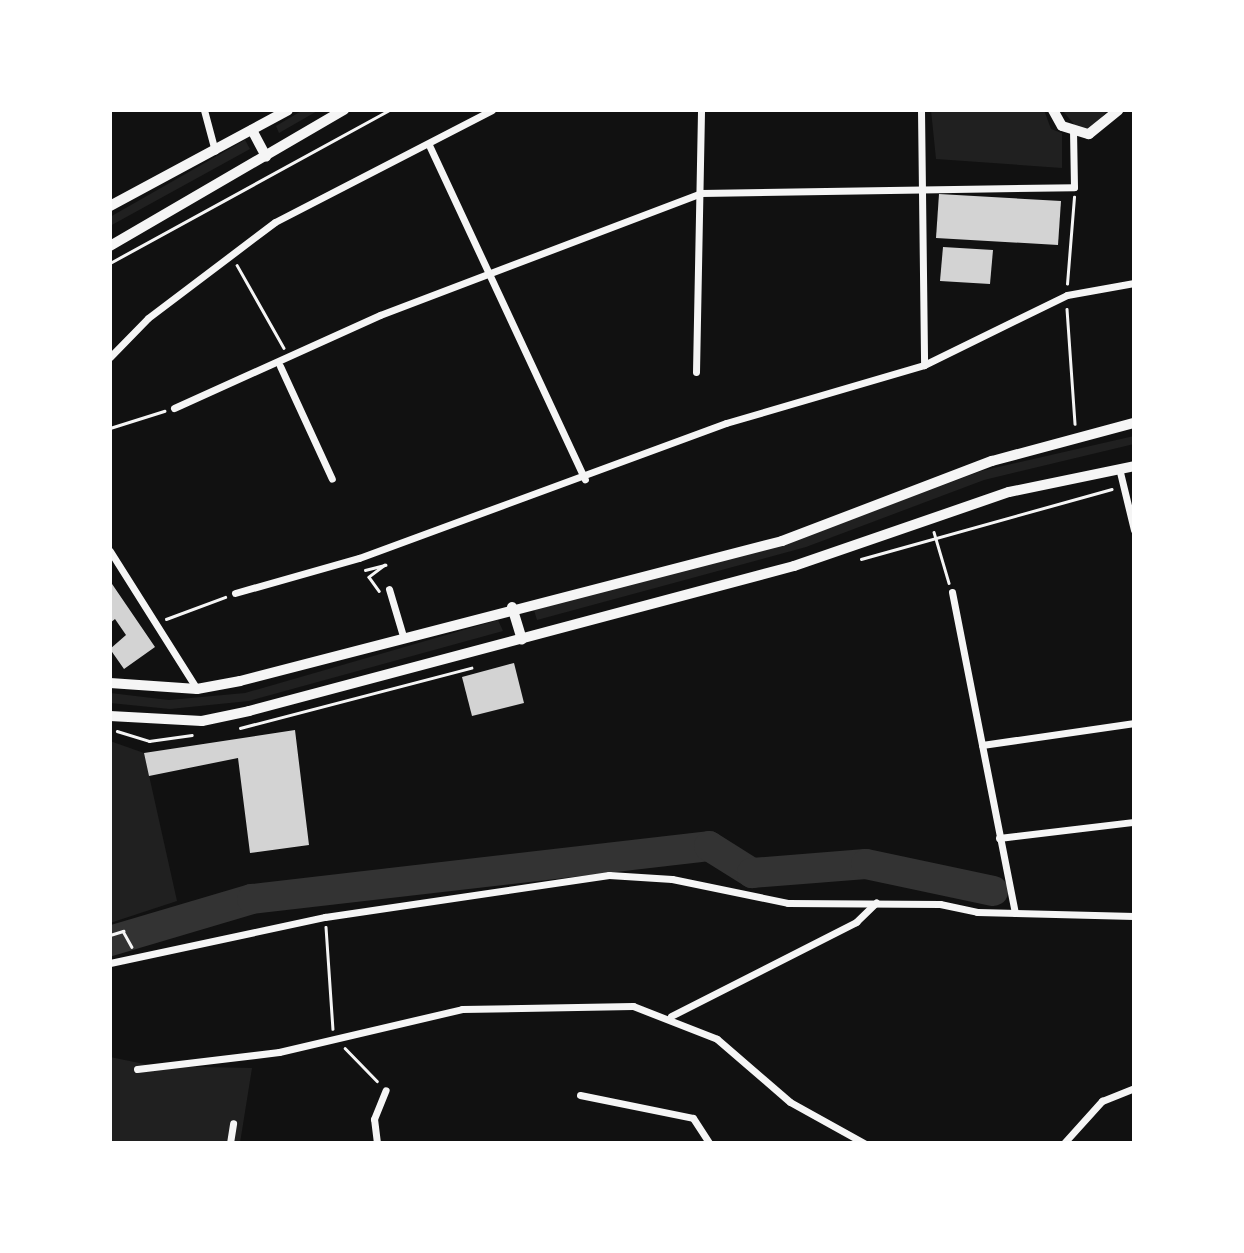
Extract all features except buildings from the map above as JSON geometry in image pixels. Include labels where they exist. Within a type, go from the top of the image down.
[{"type":"main road","points":[[110,206],[288,110]]},
{"type":"main road","points":[[110,246],[344,110]]},
{"type":"main road","points":[[252,131],[266,156]]},
{"type":"main road","points":[[110,683],[197,689],[512,607],[782,541],[1076,433],[1134,423]]},
{"type":"main road","points":[[110,716],[202,721],[522,640],[931,521],[1009,492],[1134,466]]},
{"type":"main road","points":[[512,607],[522,640]]},
{"type":"street","points":[[204,110],[215,151]]},
{"type":"street","points":[[110,356],[230,254],[331,190],[429,145],[492,110]]},
{"type":"street","points":[[696,372],[701,110]]},
{"type":"street","points":[[921,110],[924,365]]},
{"type":"street","points":[[174,408],[280,366],[380,315],[701,193],[923,187],[1074,187],[1073,132],[1053,110]]},
{"type":"street","points":[[1073,132],[1105,128],[1119,110]]},
{"type":"street","points":[[429,145],[585,478]]},
{"type":"street","points":[[235,593],[359,558],[585,478],[726,423],[924,365],[1066,295],[1134,283]]},
{"type":"street","points":[[280,366],[332,479]]},
{"type":"street","points":[[1119,468],[1134,530]]},
{"type":"street","points":[[110,551],[197,689]]},
{"type":"street","points":[[389,589],[403,636]]},
{"type":"street","points":[[952,592],[1015,913]]},
{"type":"street","points":[[982,745],[1134,723]]},
{"type":"street","points":[[999,838],[1134,822]]},
{"type":"street","points":[[110,963],[325,917],[609,875],[672,879],[732,897],[788,903],[876,902],[1015,913],[1134,916]]},
{"type":"street","points":[[671,1016],[856,922],[876,902]]},
{"type":"street","points":[[137,1069],[279,1052],[333,1036],[462,1009],[633,1006],[671,1016],[717,1039],[790,1102],[864,1143]]},
{"type":"street","points":[[1065,1143],[1102,1101],[1134,1088]]},
{"type":"street","points":[[377,1143],[374,1119],[386,1090]]},
{"type":"street","points":[[580,1095],[693,1118],[709,1143]]},
{"type":"street","points":[[230,1143],[233,1123]]},
{"type":"path","points":[[110,263],[390,110]]},
{"type":"path","points":[[1074,187],[1066,295],[1076,433]]},
{"type":"path","points":[[230,254],[285,350]]},
{"type":"path","points":[[110,428],[174,408]]},
{"type":"path","points":[[931,521],[952,592]]},
{"type":"path","points":[[359,558],[365,570],[384,565],[369,577],[375,591],[389,589]]},
{"type":"path","points":[[156,622],[235,593]]},
{"type":"path","points":[[325,917],[333,1036],[386,1090]]},
{"type":"path","points":[[110,934],[123,931],[136,956]]},
{"type":"shaded area","points":[[303,110],[319,110],[279,133],[276,126]]},
{"type":"shaded area","points":[[931,110],[1044,110],[1051,129],[1062,133],[1062,168],[936,159]]},
{"type":"shaded area","points":[[1062,110],[1107,110],[1094,129],[1078,129]]},
{"type":"shaded area","points":[[245,140],[250,149],[110,226],[110,217]]},
{"type":"shaded area","points":[[1134,436],[1134,444],[984,480],[806,547],[537,620],[534,610],[803,537],[981,471]]},
{"type":"shaded area","points":[[498,620],[503,631],[249,701],[170,709],[110,703],[110,693],[169,700],[245,693]]},
{"type":"shaded area","points":[[110,741],[144,753],[177,901],[110,923]]},
{"type":"shaded area","points":[[110,1057],[154,1066],[252,1068],[240,1143],[110,1143]]},
{"type":"waterway","points":[[110,941],[252,899],[709,846],[752,873],[866,864],[993,891]]}]
